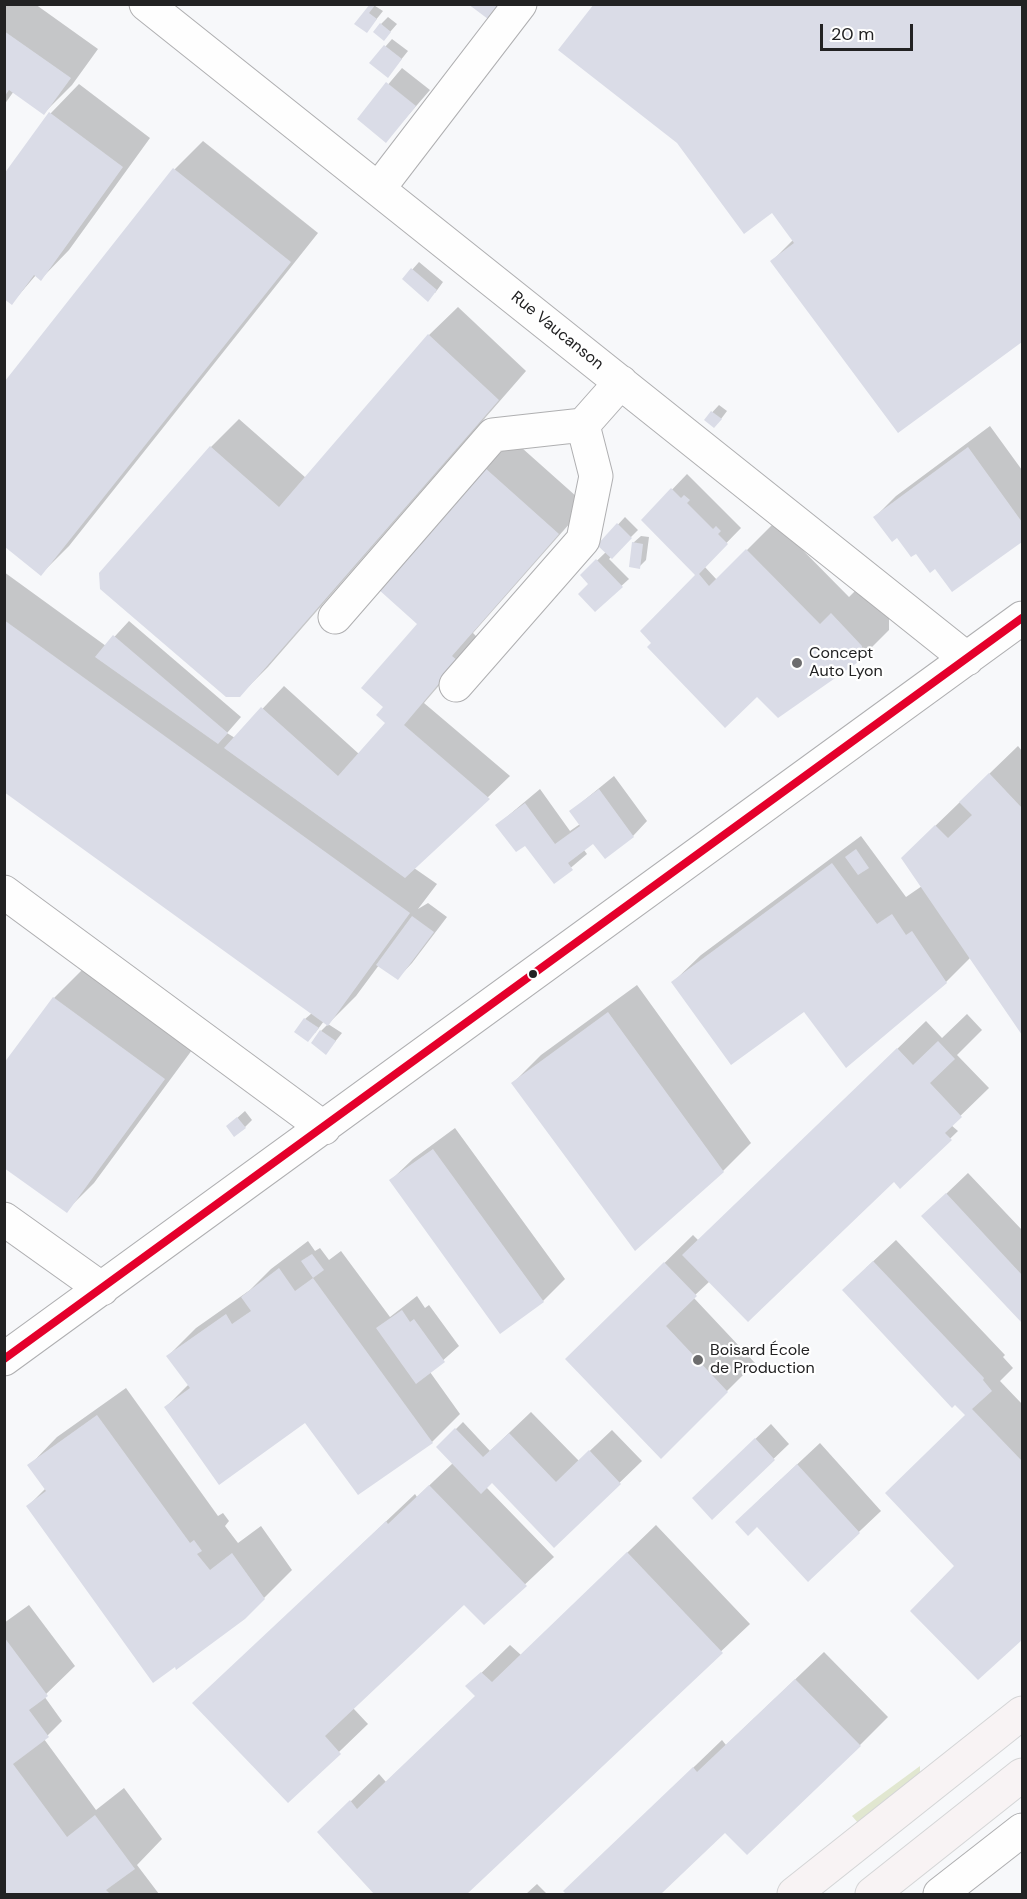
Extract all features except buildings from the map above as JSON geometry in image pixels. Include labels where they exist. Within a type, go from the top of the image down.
[{"type":"main road","points":[[794,1894],[1023,1713]]},
{"type":"main road","points":[[872,1894],[1023,1775]]},
{"type":"street","name":"Rue Vaucanson","points":[[146,4],[967,659]]},
{"type":"street","points":[[379,188],[520,4]]},
{"type":"street","points":[[335,617],[493,435],[583,425],[621,382]]},
{"type":"street","points":[[456,685],[583,540],[596,476],[583,425]]},
{"type":"street","points":[[4,1359],[1023,618]]},
{"type":"street","points":[[4,892],[324,1128]]},
{"type":"street","points":[[4,1219],[102,1289]]},
{"type":"street","points":[[940,1894],[1023,1830]]},
{"type":"green space","points":[[920,1766],[920,1774],[859,1824],[852,1816]]},
{"type":"transit line","points":[[4,1359],[1022,618]]},
{"type":"place","name":"Concept Auto Lyon","points":[[797,663]]},
{"type":"place","name":"Boisard École de Production","points":[[698,1360]]}]
